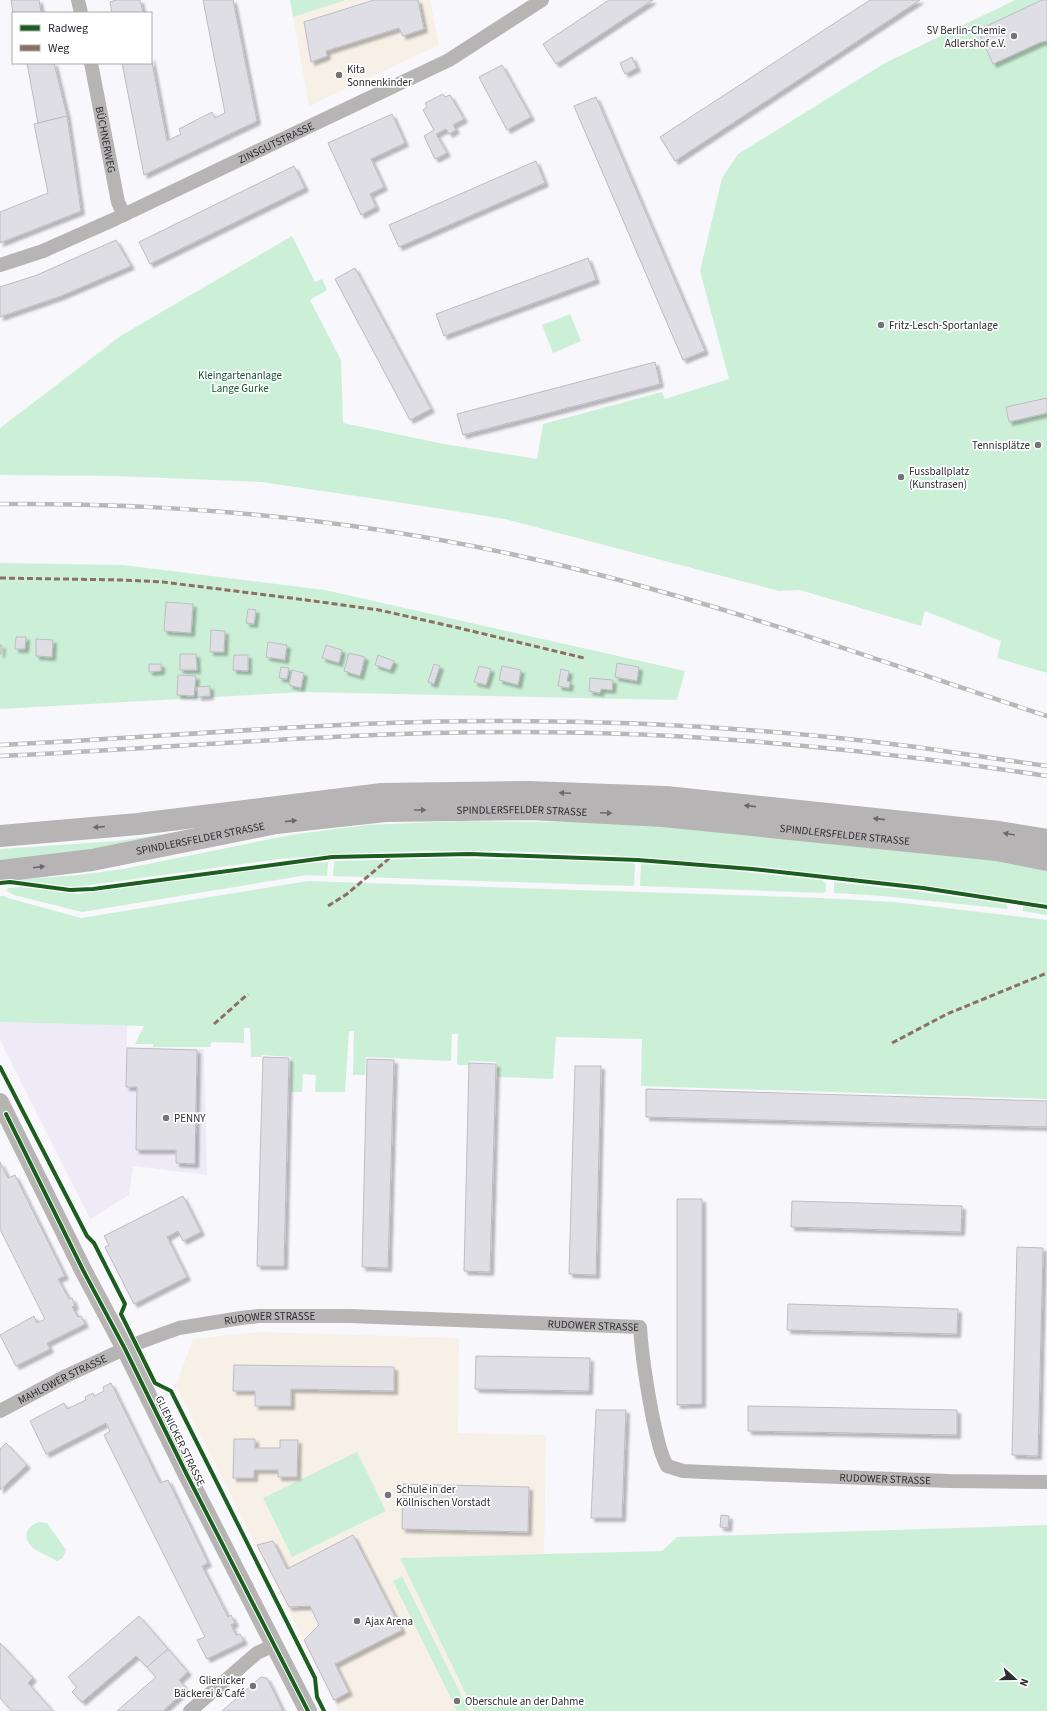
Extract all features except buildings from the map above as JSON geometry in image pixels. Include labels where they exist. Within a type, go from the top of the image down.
[{"type":"highway","name":"SPINDLERSFELDER STRASSE","points":[[0,836],[138,824],[382,794],[528,792],[666,797],[999,832],[1047,840]]},
{"type":"highway","name":"SPINDLERSFELDER STRASSE","points":[[0,871],[92,860],[276,823],[392,810],[530,809],[663,816],[997,850],[1047,860]]},
{"type":"street","points":[[78,0],[80,12]]},
{"type":"street","name":"ZINSGUTSTRASSE","points":[[0,265],[43,251],[124,215],[449,60],[542,0]]},
{"type":"street","name":"BÜCHNERWEG","points":[[90,64],[118,202],[124,215]]},
{"type":"street","name":"GLIENICKER STRASSE","points":[[2,1111],[125,1349],[186,1474],[308,1711]]},
{"type":"street","name":"RUDOWER STRASSE","points":[[125,1349],[179,1328],[208,1322],[259,1316],[349,1316],[640,1327],[643,1365],[649,1398],[658,1442],[667,1466],[683,1471],[704,1472],[949,1481],[1047,1482]]},
{"type":"street","name":"MAHLOWER STRASSE","points":[[0,1411],[25,1397],[125,1349]]},
{"type":"street","points":[[190,1711],[257,1652],[274,1645]]},
{"type":"shaded area","name":"Kita Sonnenkinder","points":[[346,0],[430,0],[439,45],[309,106],[293,17]]},
{"type":"shaded area","points":[[0,1022],[127,1025],[127,1047],[204,1049],[207,1175],[133,1166],[129,1195],[90,1219],[0,1040]]},
{"type":"shaded area","name":"Schule in der Köllnischen Vorstadt","points":[[260,1332],[459,1338],[458,1433],[546,1435],[544,1554],[400,1558],[474,1711],[339,1711],[176,1385],[193,1339]]},
{"type":"green space","points":[[290,0],[346,0],[293,17]]},
{"type":"green space","name":"Fritz-Lesch-Sportanlage","points":[[1015,0],[1047,0],[1047,673],[997,658],[1001,641],[925,611],[921,626],[800,590],[779,591],[505,519],[261,482],[117,476],[0,475],[0,428],[122,335],[292,236],[315,282],[322,279],[327,290],[310,300],[341,360],[343,423],[444,444],[537,459],[543,424],[662,392],[665,399],[729,379],[700,271],[722,178],[738,154],[885,63]]},
{"type":"green space","points":[[570,314],[581,341],[553,353],[542,325]]},
{"type":"green space","points":[[0,563],[123,565],[325,590],[685,671],[677,700],[304,692],[0,709]]},
{"type":"green space","points":[[461,821],[634,823],[981,858],[1047,868],[1047,904],[949,889],[763,867],[608,855],[502,851],[427,851],[343,854],[279,859],[75,887],[10,880],[79,875],[123,869],[290,835],[367,825]]},
{"type":"green space","points":[[182,832],[122,846],[0,862],[0,849],[117,841]]},
{"type":"green space","points":[[444,858],[633,863],[635,865],[634,885],[333,876],[334,861]]},
{"type":"green space","points":[[328,862],[327,876],[307,875],[82,912],[14,895],[7,891],[8,888],[21,887],[78,894],[299,864]]},
{"type":"green space","points":[[641,864],[698,867],[822,880],[826,884],[826,891],[823,893],[640,886]]},
{"type":"green space","points":[[308,881],[821,898],[894,902],[1047,920],[1047,1099],[641,1086],[642,1039],[556,1037],[553,1079],[498,1077],[496,1062],[469,1061],[469,1065],[457,1065],[458,1034],[452,1034],[451,1061],[366,1057],[365,1075],[353,1075],[354,1031],[349,1031],[345,1092],[315,1092],[316,1075],[303,1074],[302,1092],[291,1092],[291,1057],[262,1055],[262,1057],[251,1057],[250,1028],[244,1028],[244,1043],[211,1042],[210,1047],[153,1047],[153,1044],[135,1044],[144,1026],[0,1022],[0,896],[81,918]]},
{"type":"green space","points":[[834,882],[915,891],[1006,904],[1008,909],[883,896],[834,893]]},
{"type":"green space","points":[[1023,906],[1047,910],[1047,915],[1023,911]]},
{"type":"green space","points":[[357,1452],[386,1511],[292,1557],[263,1498]]},
{"type":"green space","points":[[39,1522],[47,1523],[66,1550],[63,1558],[57,1561],[36,1550],[28,1542],[26,1535],[27,1531],[31,1526]]},
{"type":"green space","points":[[1047,1525],[1047,1711],[474,1711],[400,1558],[662,1551],[677,1537]]},
{"type":"green space","points":[[402,1576],[469,1711],[457,1711],[393,1581]]},
{"type":"railway","points":[[0,504],[76,504],[228,512],[380,530],[530,558],[660,591],[716,608],[1047,716]]},
{"type":"railway","points":[[0,745],[383,723],[447,721],[562,721],[765,731],[916,747],[1047,766]]},
{"type":"railway","points":[[0,756],[319,737],[447,733],[578,732],[713,738],[847,750],[981,766],[1047,776]]},
{"type":"marked path","points":[[0,578],[163,582],[306,600],[379,610],[584,658]]},
{"type":"marked path","points":[[328,906],[347,894],[392,856]]},
{"type":"marked path","points":[[892,1043],[947,1014],[1047,973]]},
{"type":"marked path","points":[[214,1024],[248,994]]},
{"type":"cycle path","points":[[0,883],[10,882],[70,890],[93,889],[332,857],[470,854],[638,860],[752,869],[923,888],[1047,907]]},
{"type":"cycle path","points":[[0,1067],[87,1236],[94,1243],[125,1304],[121,1314],[155,1383],[171,1391],[315,1678],[317,1697],[324,1711]]},
{"type":"cycle path","points":[[6,1114],[83,1270],[125,1349],[187,1475],[308,1711]]},
{"type":"place","name":"SV Berlin-Chemie Adlershof e.V.","points":[[1014,36]]},
{"type":"place","name":"Kita Sonnenkinder","points":[[339,75]]},
{"type":"place","name":"Fritz-Lesch-Sportanlage","points":[[881,325]]},
{"type":"place","name":"Tennisplätze","points":[[1038,445]]},
{"type":"place","name":"Fussballplatz (Kunstrasen)","points":[[901,477]]},
{"type":"place","name":"PENNY","points":[[166,1118]]},
{"type":"place","name":"Schule in der Köllnischen Vorstadt","points":[[388,1495]]},
{"type":"place","name":"Ajax Arena","points":[[357,1621]]},
{"type":"place","name":"Glienicker Bäckerei & Café","points":[[253,1686]]},
{"type":"place","name":"Oberschule an der Dahme","points":[[457,1701]]},
{"type":"park label","name":"Kleingartenanlage Lange Gurke","points":[[240,381]]}]
